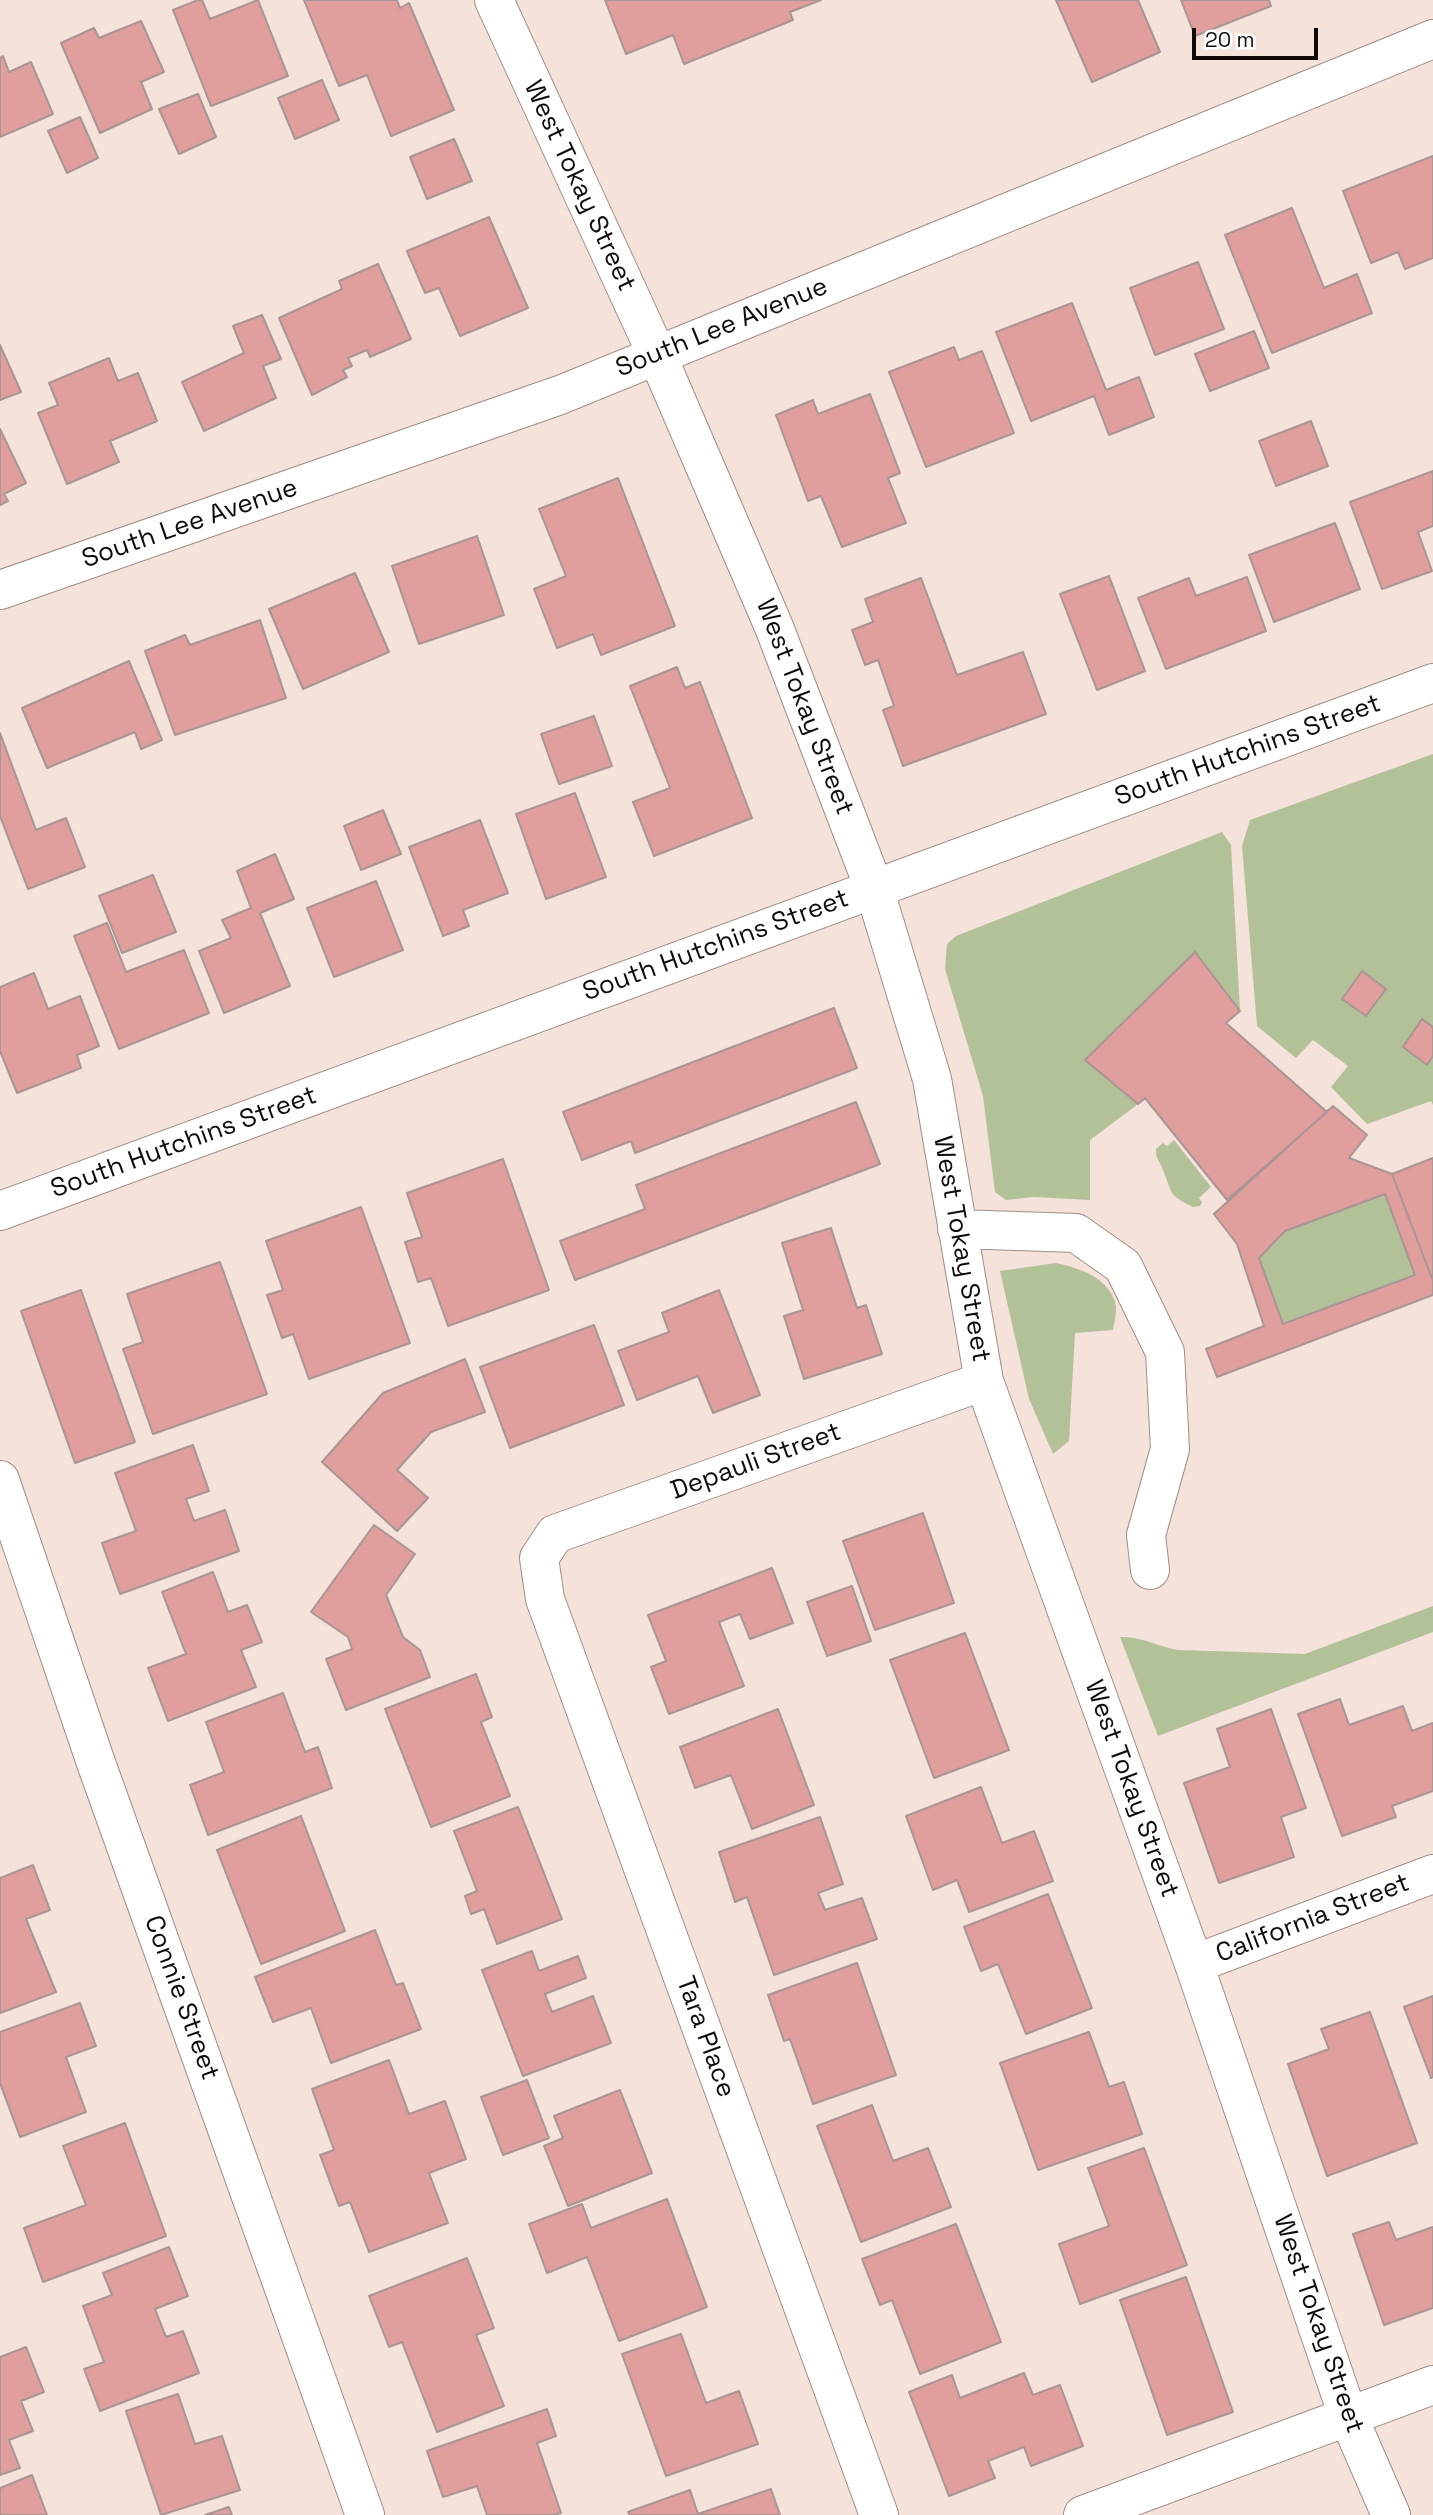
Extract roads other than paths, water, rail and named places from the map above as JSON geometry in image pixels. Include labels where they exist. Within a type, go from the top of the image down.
[{"type":"street","name":"West Tokay Street","points":[[494,0],[657,355],[774,627],[874,888],[932,1079],[984,1381],[1194,1964],[1348,2416],[1391,2515]]},
{"type":"street","name":"South Lee Avenue","points":[[0,590],[560,395],[1433,39]]},
{"type":"street","name":"South Hutchins Street","points":[[0,1211],[1433,683]]},
{"type":"street","points":[[957,1229],[1076,1233],[1123,1266],[1165,1352],[1170,1449],[1146,1535],[1150,1570]]},
{"type":"street","name":"Depauli Street","points":[[539,1558],[555,1534],[984,1381]]},
{"type":"street","name":"Connie Street","points":[[0,1480],[100,1773],[365,2515]]},
{"type":"street","name":"Tara Place","points":[[539,1558],[545,1599],[879,2515]]},
{"type":"street","name":"California Street","points":[[1194,1964],[1433,1874]]},
{"type":"street","points":[[1083,2515],[1433,2385]]}]
